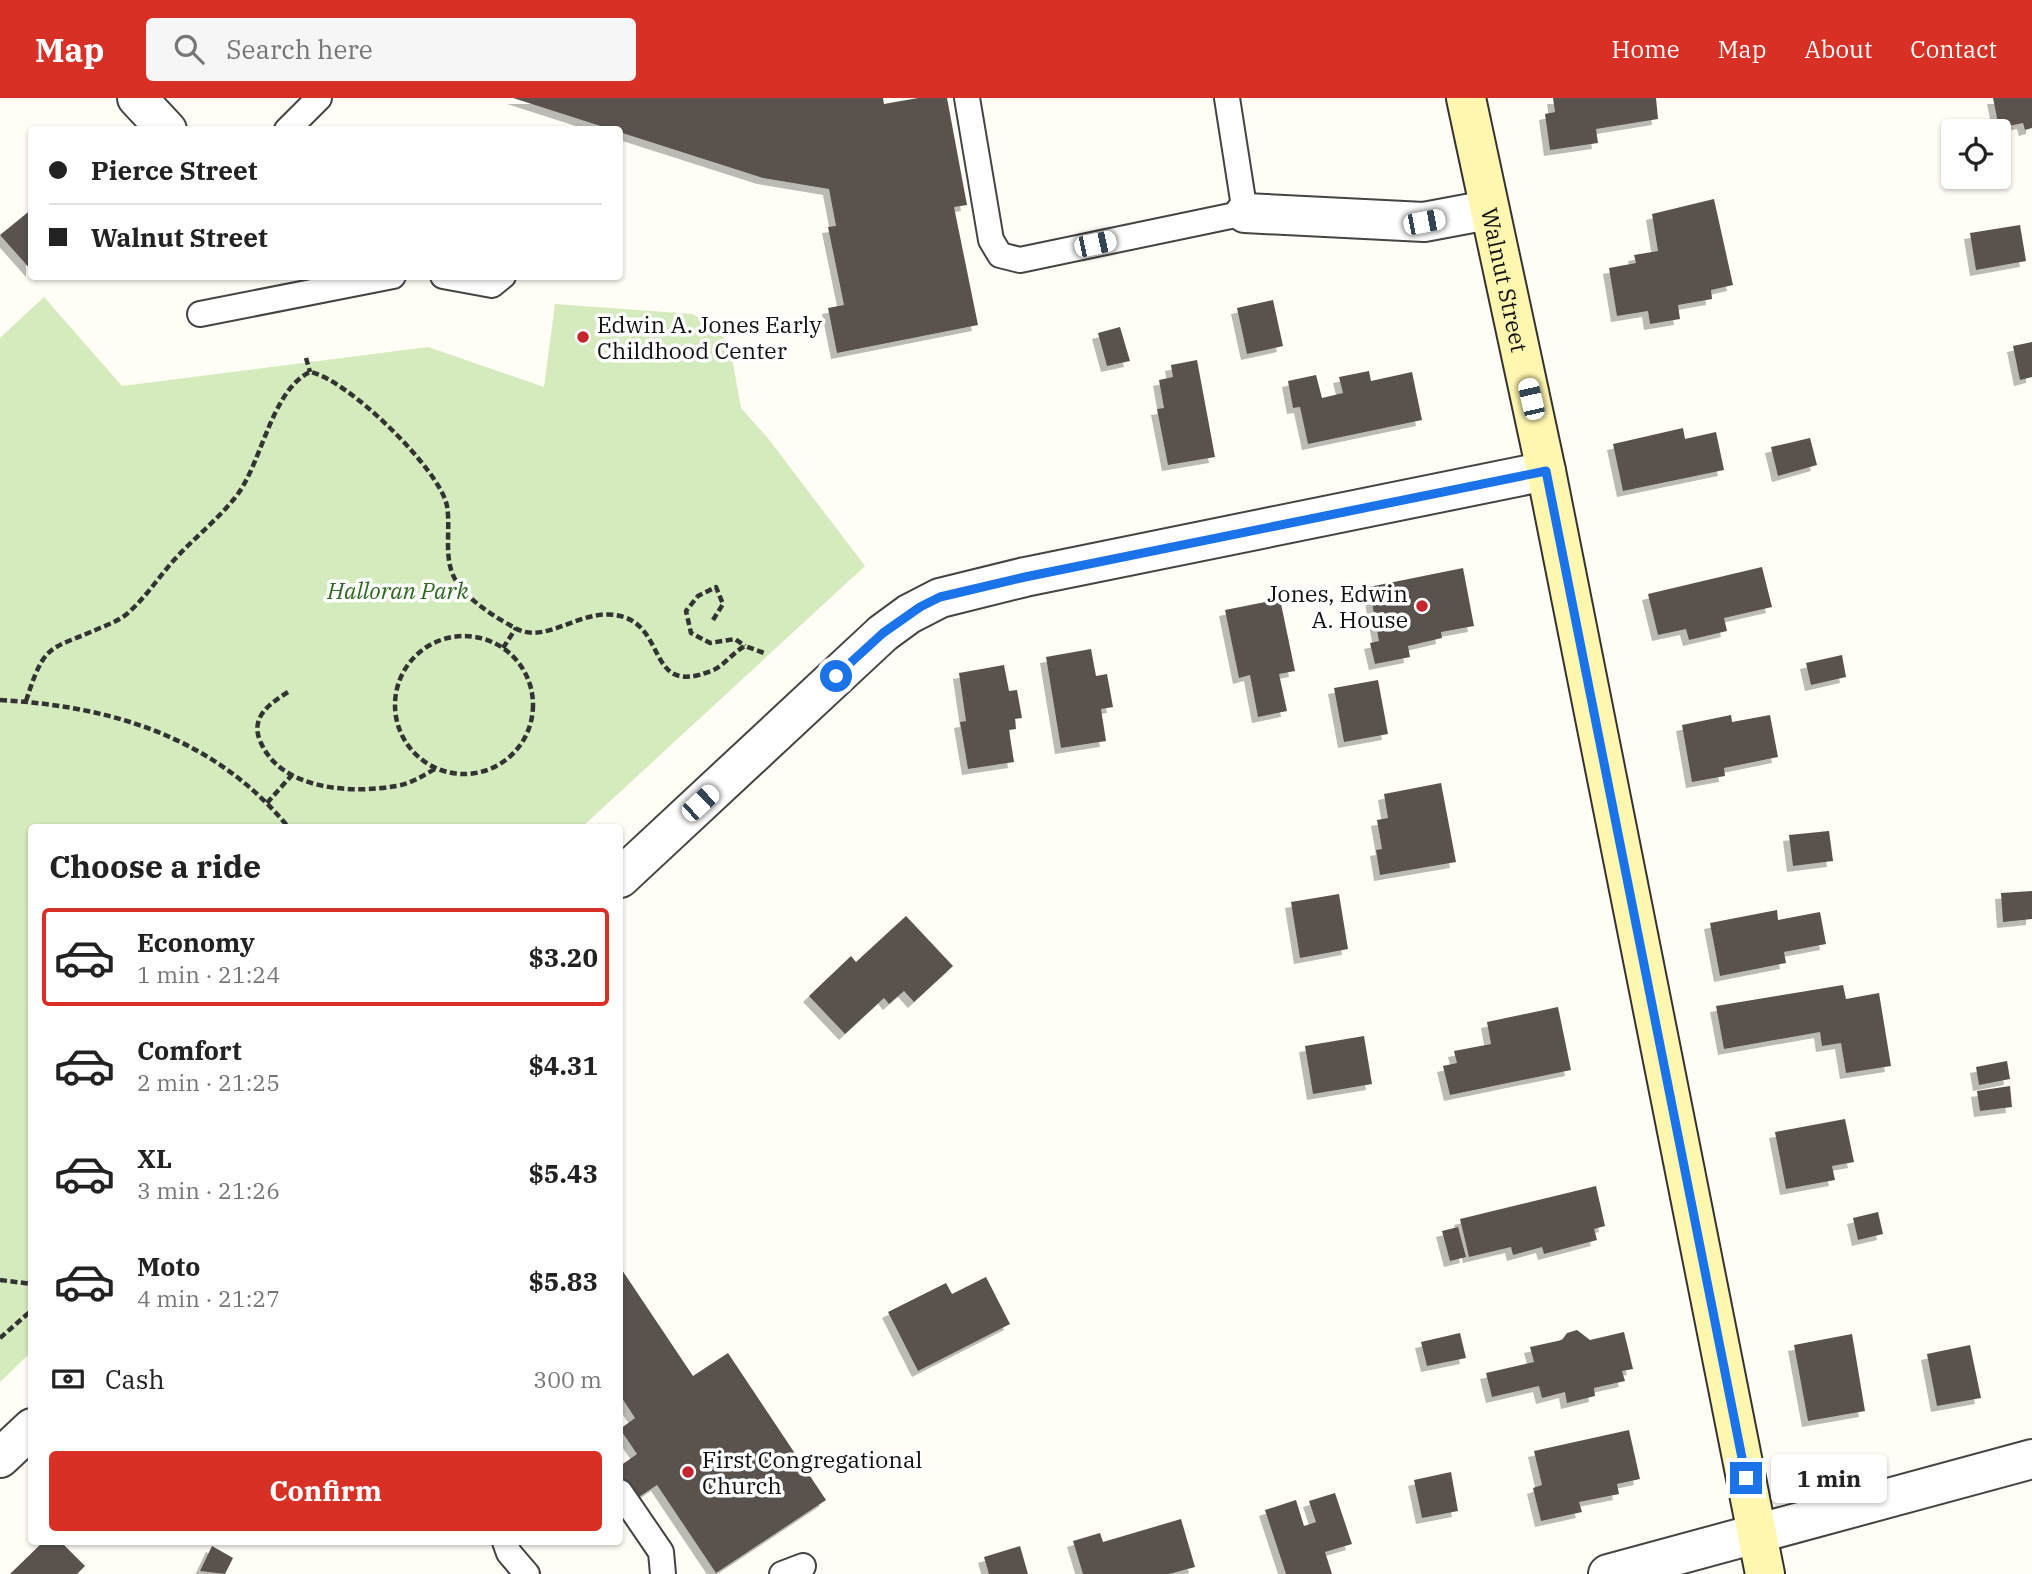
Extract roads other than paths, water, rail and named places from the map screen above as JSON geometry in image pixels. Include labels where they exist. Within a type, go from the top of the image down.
[{"type":"street","points":[[137,98],[163,126]]},
{"type":"street","name":"Walnut Street","points":[[1466,98],[1546,471],[1765,1574]]},
{"type":"street","points":[[1245,213],[1424,222],[1488,210]]},
{"type":"street","points":[[623,875],[883,633],[909,614],[940,597],[1025,577],[1546,471]]},
{"type":"street","points":[[0,1458],[28,1432]]},
{"type":"street","points":[[1608,1574],[2032,1459]]},
{"type":"lane","points":[[291,126],[319,98]]},
{"type":"lane","points":[[967,98],[991,240],[1000,255],[1010,260],[1245,213],[1227,98]]},
{"type":"lane","points":[[200,314],[373,280]]},
{"type":"lane","points":[[465,280],[492,285],[498,280]]},
{"type":"lane","points":[[623,1496],[662,1552],[669,1571]]},
{"type":"lane","points":[[506,1545],[509,1553],[527,1574]]},
{"type":"place","name":"Edwin A. Jones Early Childhood Center","points":[[583,337]]},
{"type":"place","name":"Jones, Edwin A. House","points":[[1422,606]]},
{"type":"place","name":"First Congregational Church","points":[[688,1472]]},
{"type":"park label","name":"Halloran Park","points":[[398,590]]}]
